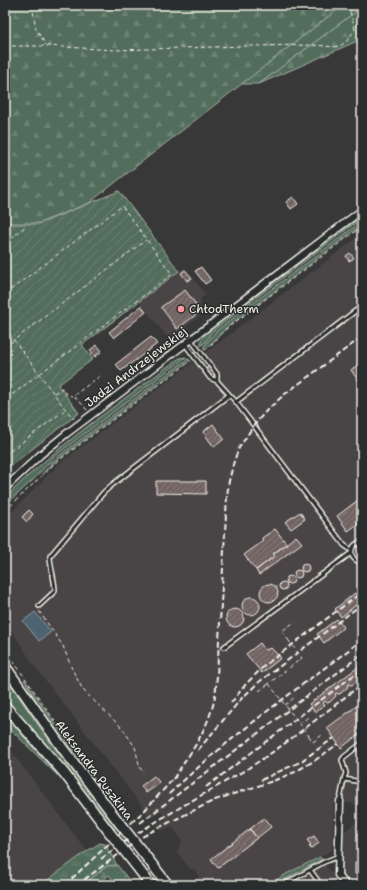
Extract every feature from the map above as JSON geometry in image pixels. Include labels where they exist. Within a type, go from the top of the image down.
[{"type":"main road","name":"Aleksandra Puszkina","points":[[5,666],[62,749],[168,885]]},
{"type":"main road","name":"Aleksandra Puszkina","points":[[5,706],[60,768],[151,885]]},
{"type":"street","name":"Jadzi Andrzejewskiej","points":[[5,488],[40,455],[78,425],[362,210]]},
{"type":"street","points":[[340,801],[338,874],[346,885]]},
{"type":"lane","points":[[236,402],[362,306]]},
{"type":"lane","points":[[191,340],[200,354],[217,374],[217,381]]},
{"type":"lane","points":[[185,344],[210,378],[217,381],[236,402],[351,552],[354,559],[362,562]]},
{"type":"lane","points":[[39,606],[55,591],[50,556],[104,492],[229,395]]},
{"type":"lane","points":[[224,647],[351,552],[355,544],[362,542]]},
{"type":"lane","points":[[340,801],[346,773],[342,760],[362,743]]},
{"type":"lane","points":[[344,778],[362,782]]},
{"type":"lane","points":[[283,885],[324,862],[339,856]]},
{"type":"lane","points":[[310,870],[321,885]]},
{"type":"path","points":[[32,5],[36,29],[46,46]]},
{"type":"path","points":[[348,5],[355,29],[362,34]]},
{"type":"path","points":[[350,11],[354,5]]},
{"type":"path","points":[[5,46],[46,46],[115,50],[315,45],[334,47],[340,46],[348,41],[355,29]]},
{"type":"path","points":[[5,294],[122,206],[172,274],[5,400]]},
{"type":"path","points":[[200,354],[213,344],[228,327],[357,230],[362,223]]},
{"type":"path","points":[[5,242],[25,227]]},
{"type":"path","points":[[5,347],[146,239]]},
{"type":"path","points":[[5,328],[78,425]]},
{"type":"path","points":[[5,511],[54,464],[195,358]]},
{"type":"path","points":[[73,396],[100,376]]},
{"type":"path","points":[[54,393],[62,388],[67,395],[73,396],[81,403],[91,415]]},
{"type":"path","points":[[5,455],[66,410]]},
{"type":"path","points":[[39,606],[40,614],[53,630],[63,646],[78,682],[83,690],[123,729],[134,747],[140,768],[144,773]]},
{"type":"path","points":[[259,691],[302,658],[282,631],[293,623]]},
{"type":"path","points":[[5,649],[78,754]]},
{"type":"path","points":[[268,684],[313,742],[322,735]]},
{"type":"path","points":[[285,705],[295,697]]},
{"type":"path","points":[[299,724],[310,716]]},
{"type":"shaded area","points":[[362,234],[362,806],[334,800],[332,850],[320,857],[340,885],[202,885],[197,878],[199,876],[194,868],[191,870],[177,852],[182,841],[172,826],[160,831],[156,825],[166,819],[160,811],[151,818],[33,664],[5,620],[5,519],[59,464]]},
{"type":"shaded area","points":[[185,267],[206,295],[201,298],[200,316],[169,339],[139,302]]},
{"type":"shaded area","points":[[5,743],[87,851],[41,885],[5,885]]},
{"type":"shaded area","points":[[362,817],[362,885],[351,885],[342,873],[343,833]]},
{"type":"green space","points":[[5,5],[343,5],[89,203],[39,223],[5,223]]},
{"type":"green space","points":[[343,5],[362,5],[362,7],[259,84],[241,84]]},
{"type":"green space","points":[[362,7],[362,39],[259,84]]},
{"type":"green space","points":[[119,191],[179,271],[82,345],[93,359],[58,385],[79,413],[5,470],[5,224],[39,224]]},
{"type":"green space","points":[[362,216],[362,218],[214,330],[205,343],[201,346],[201,340],[205,334]]},
{"type":"green space","points":[[362,221],[356,229],[226,328],[204,350],[204,346],[216,331]]},
{"type":"green space","points":[[186,357],[55,456],[33,480],[11,500],[5,502],[5,498],[66,443],[175,361]]},
{"type":"green space","points":[[187,359],[190,360],[56,461],[42,474],[56,458]]},
{"type":"green space","points":[[5,676],[44,734],[116,827],[114,829],[68,770],[5,699]]},
{"type":"green space","points":[[24,679],[99,786],[49,721]]},
{"type":"green space","points":[[5,715],[58,776],[5,724]]},
{"type":"green space","points":[[100,843],[105,844],[117,865],[107,866],[83,885],[41,885],[87,851]]},
{"type":"green space","points":[[320,857],[322,859],[275,885],[268,885],[288,873]]},
{"type":"green space","points":[[117,865],[133,885],[117,885],[109,875],[97,885],[83,885],[107,866]]},
{"type":"water","points":[[35,612],[51,632],[39,641],[23,621]]},
{"type":"building","points":[[293,197],[298,204],[291,209],[286,202]]},
{"type":"building","points":[[350,253],[354,258],[349,261],[346,256]]},
{"type":"building","points":[[201,267],[211,280],[205,284],[195,271]]},
{"type":"building","points":[[185,270],[192,278],[187,281],[181,273]]},
{"type":"building","name":"ChłodTherm","points":[[185,290],[201,311],[177,329],[161,307]]},
{"type":"building","points":[[141,306],[146,312],[114,338],[109,332]]},
{"type":"building","points":[[151,337],[157,344],[121,371],[116,364]]},
{"type":"building","points":[[97,345],[102,351],[95,357],[90,350]]},
{"type":"building","points":[[362,362],[362,386],[351,370]]},
{"type":"building","points":[[209,366],[216,375],[212,378],[206,369]]},
{"type":"building","points":[[213,424],[224,439],[214,447],[203,432]]},
{"type":"building","points":[[156,481],[206,481],[206,494],[156,493]]},
{"type":"building","points":[[362,497],[362,521],[348,531],[337,516]]},
{"type":"building","points":[[29,510],[33,514],[27,522],[22,517]]},
{"type":"building","points":[[300,512],[305,519],[291,529],[285,522]]},
{"type":"building","points":[[275,529],[287,544],[273,554],[275,556],[256,570],[244,555],[263,541],[262,538]]},
{"type":"building","points":[[296,536],[302,543],[259,575],[256,570],[275,556],[273,554]]},
{"type":"building","points":[[305,564],[308,565],[308,571],[305,572],[302,571],[301,568],[302,565]]},
{"type":"building","points":[[298,570],[301,571],[301,577],[298,578],[295,577],[294,574],[295,571]]},
{"type":"building","points":[[290,576],[293,577],[293,583],[290,584],[287,583],[286,580],[287,577]]},
{"type":"building","points":[[283,582],[286,583],[286,589],[283,590],[280,589],[279,586],[280,583]]},
{"type":"building","points":[[269,584],[275,587],[278,593],[275,599],[269,602],[263,599],[260,593],[263,587]]},
{"type":"building","points":[[355,593],[361,601],[341,617],[335,609]]},
{"type":"building","points":[[251,597],[257,600],[260,606],[257,612],[251,615],[245,612],[242,606],[245,600]]},
{"type":"building","points":[[235,609],[241,612],[244,618],[241,624],[235,627],[229,624],[226,618],[229,612]]},
{"type":"building","points":[[337,619],[344,627],[324,643],[317,634]]},
{"type":"building","points":[[260,643],[265,650],[271,648],[281,658],[262,673],[246,654]]},
{"type":"building","points":[[362,664],[362,676],[359,676],[360,678],[352,685],[347,685],[348,687],[340,694],[335,694],[336,696],[330,702],[327,703],[325,701],[323,703],[325,705],[315,712],[309,704]]},
{"type":"building","points":[[362,702],[362,732],[341,748],[327,728]]},
{"type":"building","points":[[154,776],[160,783],[146,793],[141,786]]},
{"type":"building","points":[[264,818],[271,827],[257,838],[250,829]]},
{"type":"building","points":[[250,829],[257,838],[218,868],[211,859]]},
{"type":"building","points":[[314,836],[319,843],[311,849],[309,846],[311,845],[307,840]]},
{"type":"building","points":[[355,862],[362,862],[362,874],[355,874]]},
{"type":"railway","points":[[173,779],[192,751],[202,732],[211,712],[215,698],[227,496],[229,481],[239,448],[254,425],[267,410],[285,394],[362,337]]},
{"type":"railway","points":[[231,703],[246,684],[264,666],[362,592]]},
{"type":"railway","points":[[198,750],[242,698],[259,682],[362,604]]},
{"type":"railway","points":[[169,794],[239,733],[362,640]]},
{"type":"railway","points":[[140,823],[362,654]]},
{"type":"railway","points":[[206,787],[362,669]]},
{"type":"railway","points":[[101,859],[136,834],[262,759],[291,739],[362,684]]},
{"type":"railway","points":[[261,780],[300,762],[334,738]]},
{"type":"railway","points":[[77,885],[142,837],[158,828],[215,800],[273,781],[295,772],[338,744]]},
{"type":"railway","points":[[65,885],[145,810],[176,776]]},
{"type":"place","name":"ChłodTherm","points":[[181,309]]}]
